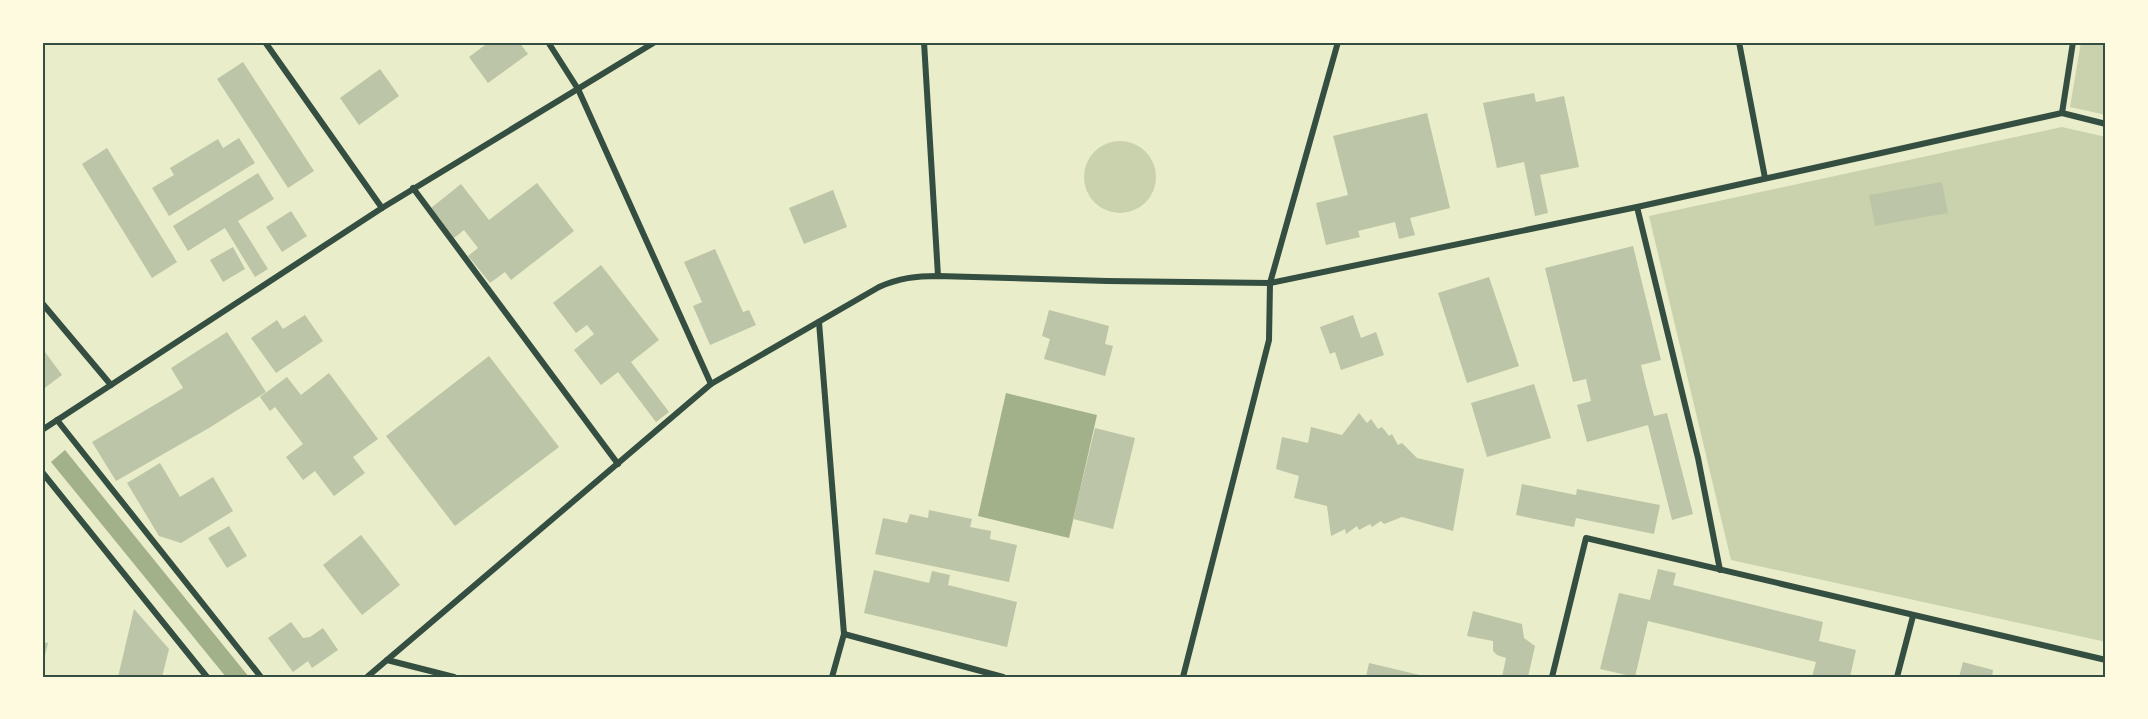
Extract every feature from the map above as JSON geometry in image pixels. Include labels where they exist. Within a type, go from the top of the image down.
[{"type":"street","points":[[265,42],[382,208]]},
{"type":"street","points":[[548,42],[578,89],[711,384]]},
{"type":"street","points":[[42,430],[413,188],[655,42]]},
{"type":"street","points":[[924,42],[938,276]]},
{"type":"street","points":[[1183,677],[1269,340],[1270,283],[1338,42]]},
{"type":"street","points":[[1738,42],[1765,178]]},
{"type":"street","points":[[2062,113],[2073,42]]},
{"type":"street","points":[[367,677],[711,384],[893,280],[914,276],[938,276],[1270,283],[1637,207],[2062,113],[2106,124]]},
{"type":"street","points":[[413,188],[618,464]]},
{"type":"street","points":[[1637,207],[1698,458],[1720,570]]},
{"type":"street","points":[[42,303],[111,385]]},
{"type":"street","points":[[819,322],[844,634],[832,677]]},
{"type":"street","points":[[57,420],[261,677]]},
{"type":"street","points":[[42,472],[207,677]]},
{"type":"street","points":[[1552,677],[1586,538],[2106,660]]},
{"type":"street","points":[[1897,677],[1913,616]]},
{"type":"street","points":[[844,634],[1003,677]]},
{"type":"street","points":[[387,660],[454,677]]},
{"type":"shaded area","points":[[2081,42],[2106,42],[2106,115],[2070,107]]},
{"type":"shaded area","points":[[2062,127],[2106,137],[2106,642],[1731,560],[1649,216]]},
{"type":"shaded area","points":[[1120,141],[1140,147],[1150,157],[1156,177],[1150,197],[1140,207],[1120,213],[1100,207],[1090,197],[1084,177],[1090,157],[1100,147]]},
{"type":"shaded area","points":[[1006,393],[1097,415],[1069,538],[978,516]]},
{"type":"shaded area","points":[[65,450],[249,677],[226,677],[51,462]]},
{"type":"building","points":[[489,42],[519,42],[528,54],[488,83],[469,57]]},
{"type":"building","points":[[243,62],[314,171],[288,188],[217,79]]},
{"type":"building","points":[[380,69],[399,96],[359,125],[340,98]]},
{"type":"building","points":[[1534,93],[1536,102],[1564,96],[1579,167],[1540,175],[1548,213],[1535,216],[1524,162],[1497,168],[1483,103]]},
{"type":"building","points":[[1427,113],[1450,208],[1410,218],[1415,235],[1399,239],[1395,222],[1358,231],[1360,237],[1326,245],[1316,203],[1348,195],[1333,136]]},
{"type":"building","points":[[239,138],[255,163],[169,216],[152,188],[174,175],[170,168],[218,139],[223,148]]},
{"type":"building","points":[[107,148],[177,262],[152,278],[82,164]]},
{"type":"building","points":[[258,173],[274,199],[238,221],[268,269],[255,277],[225,228],[188,251],[173,226]]},
{"type":"building","points":[[1942,182],[1948,213],[1875,226],[1869,195]]},
{"type":"building","points":[[537,183],[574,231],[511,280],[505,272],[490,283],[468,256],[478,248],[464,230],[454,238],[431,208],[461,184],[489,220]]},
{"type":"building","points":[[833,190],[847,227],[804,244],[789,208]]},
{"type":"building","points":[[291,211],[307,236],[282,252],[266,227]]},
{"type":"building","points":[[1633,246],[1661,360],[1641,365],[1654,416],[1667,413],[1693,514],[1672,520],[1648,425],[1587,442],[1577,405],[1591,401],[1586,379],[1573,382],[1545,268]]},
{"type":"building","points":[[233,247],[245,269],[223,282],[210,260]]},
{"type":"building","points":[[715,249],[743,312],[749,310],[756,325],[710,345],[693,306],[702,302],[684,262]]},
{"type":"building","points":[[601,265],[659,340],[631,362],[669,412],[656,422],[618,372],[601,385],[574,350],[594,334],[587,325],[576,333],[553,303]]},
{"type":"building","points":[[1489,277],[1519,366],[1467,383],[1438,293]]},
{"type":"building","points":[[1049,310],[1109,326],[1105,344],[1113,346],[1105,376],[1044,359],[1050,339],[1042,336]]},
{"type":"building","points":[[305,315],[323,341],[276,373],[251,338],[277,320],[283,329]]},
{"type":"building","points":[[1353,315],[1361,338],[1376,332],[1384,355],[1341,370],[1335,352],[1330,354],[1320,327]]},
{"type":"building","points":[[227,332],[266,392],[209,428],[116,481],[92,442],[183,388],[171,368]]},
{"type":"building","points":[[42,348],[62,375],[42,390]]},
{"type":"building","points":[[489,356],[559,447],[455,526],[386,436]]},
{"type":"building","points":[[329,373],[378,439],[353,457],[365,473],[334,496],[315,471],[303,480],[286,457],[303,444],[275,407],[270,411],[260,397],[287,377],[301,395]]},
{"type":"building","points":[[1534,384],[1551,438],[1487,457],[1471,403]]},
{"type":"building","points":[[1359,413],[1367,423],[1371,419],[1378,429],[1382,427],[1389,436],[1392,434],[1398,445],[1402,443],[1417,458],[1464,469],[1453,531],[1402,517],[1384,524],[1381,521],[1372,527],[1370,524],[1359,530],[1357,526],[1346,534],[1345,529],[1331,536],[1327,506],[1294,498],[1299,476],[1276,469],[1282,437],[1308,443],[1311,427],[1342,435]]},
{"type":"building","points":[[1095,428],[1135,438],[1113,529],[1073,519]]},
{"type":"building","points":[[160,463],[180,497],[213,477],[233,511],[181,543],[159,536],[127,483]]},
{"type":"building","points":[[1522,484],[1576,495],[1577,489],[1660,505],[1654,534],[1576,518],[1574,527],[1516,515]]},
{"type":"building","points":[[929,510],[972,519],[970,527],[991,531],[990,539],[1017,545],[1009,582],[875,554],[883,518],[907,523],[910,514],[928,518]]},
{"type":"building","points":[[229,526],[247,556],[227,568],[208,538]]},
{"type":"building","points":[[361,535],[400,585],[362,615],[323,565]]},
{"type":"building","points":[[1658,569],[1676,573],[1673,585],[1823,622],[1819,641],[1856,650],[1850,677],[1812,677],[1816,662],[1648,621],[1635,677],[1600,669],[1619,593],[1650,600]]},
{"type":"building","points":[[874,570],[929,583],[932,571],[950,575],[948,585],[1017,602],[1007,647],[864,613]]},
{"type":"building","points":[[134,609],[169,649],[162,677],[118,677]]},
{"type":"building","points":[[1473,611],[1522,624],[1524,638],[1535,646],[1528,677],[1502,677],[1506,658],[1493,651],[1493,641],[1467,636]]},
{"type":"building","points":[[291,622],[303,638],[310,637],[323,628],[338,650],[312,668],[308,661],[293,672],[268,638]]},
{"type":"building","points":[[42,642],[48,643],[43,664],[42,663]]},
{"type":"building","points":[[1963,662],[1993,670],[1992,677],[1959,677]]},
{"type":"building","points":[[1369,663],[1424,676],[1424,677],[1366,677]]}]
